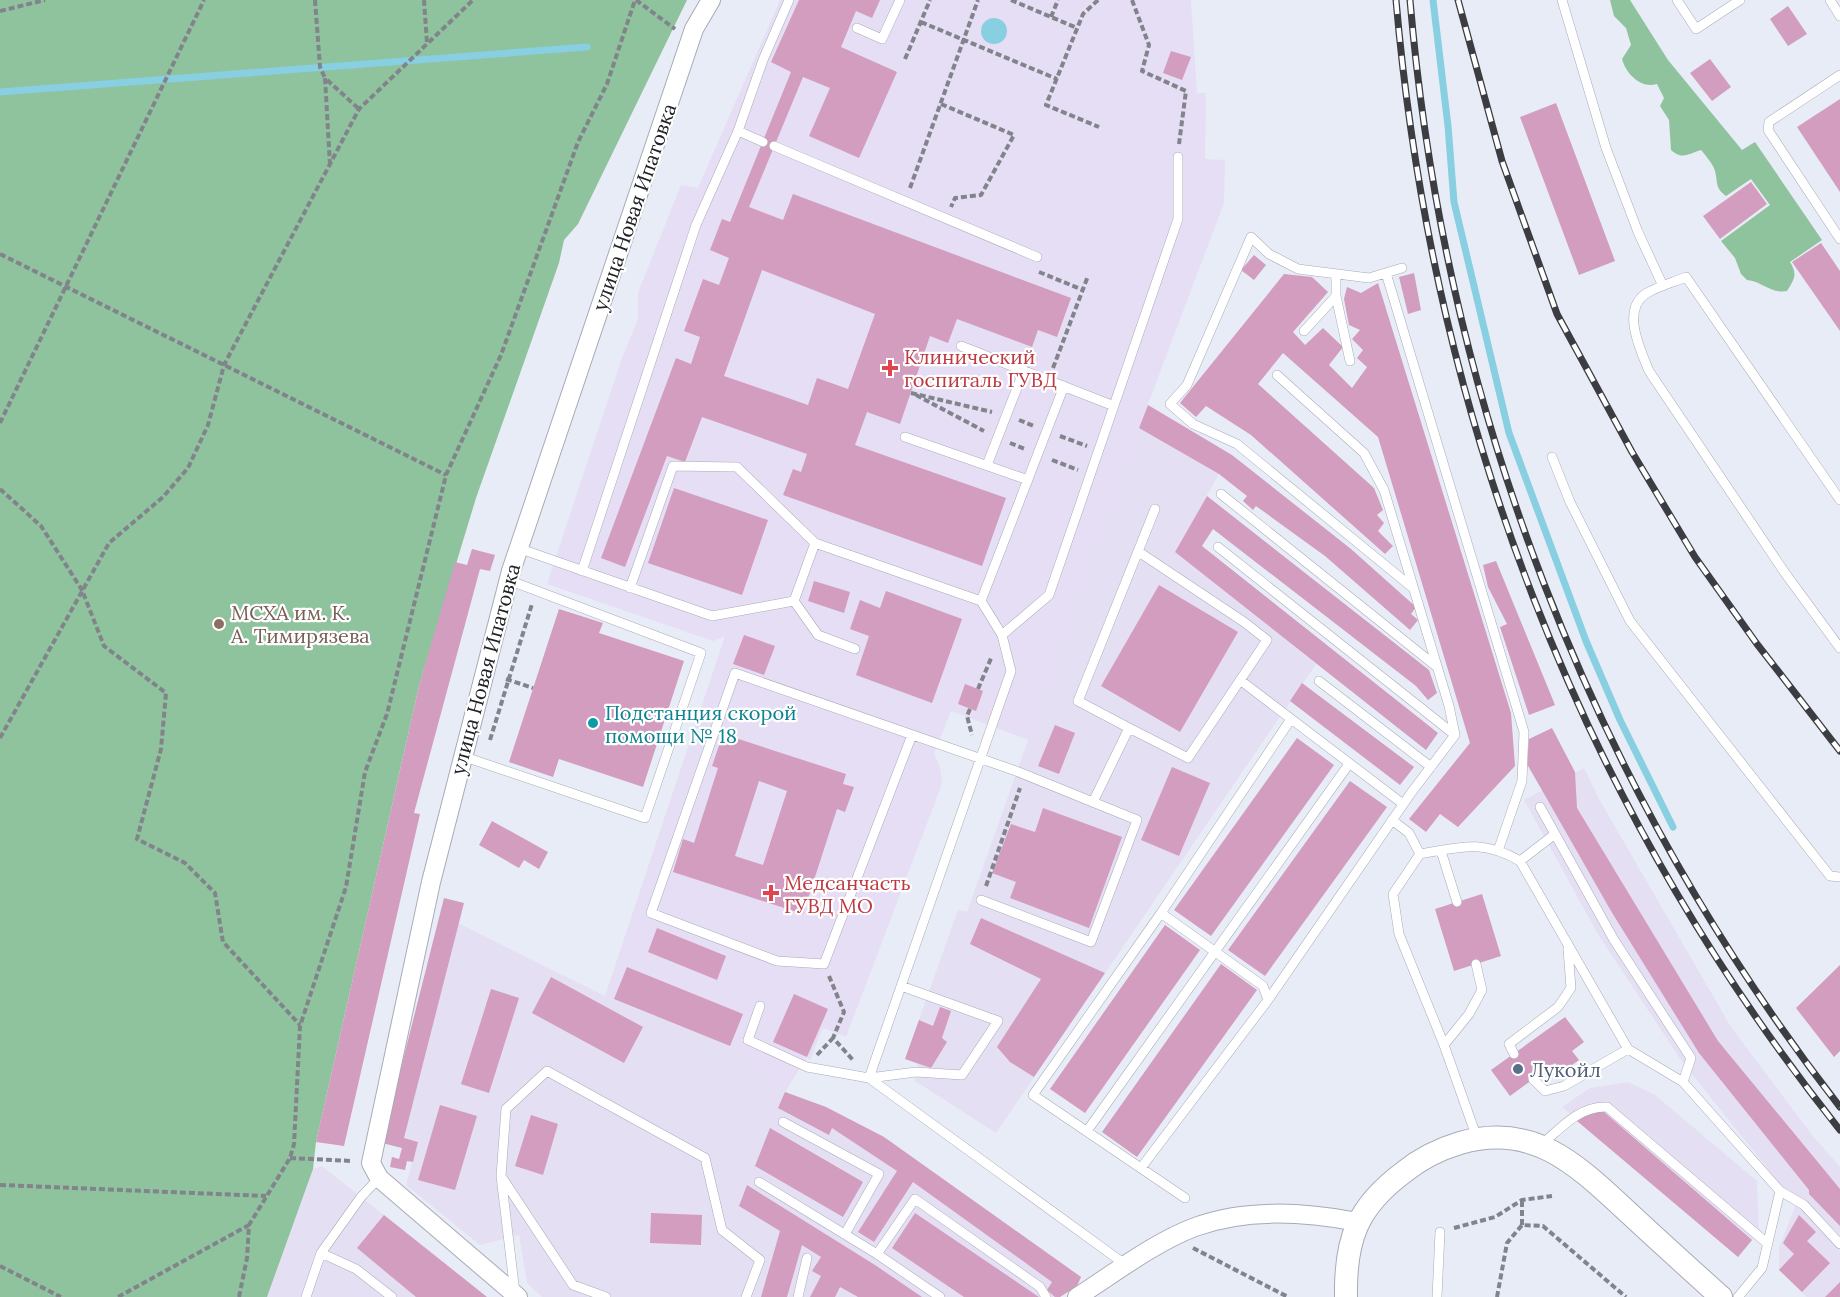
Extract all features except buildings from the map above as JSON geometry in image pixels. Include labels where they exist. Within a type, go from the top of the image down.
[{"type":"street","name":"улица Новая Ипатовка","points":[[375,1171],[431,882],[508,580],[694,29],[711,0]]},
{"type":"street","points":[[1346,1297],[1346,1271],[1350,1241],[1358,1222],[1375,1197],[1416,1162],[1447,1147],[1477,1138],[1503,1136],[1540,1145],[1586,1173],[1720,1297]]},
{"type":"street","points":[[375,1171],[517,1296]]},
{"type":"street","points":[[1077,1297],[1126,1265],[1174,1238],[1194,1228],[1222,1219],[1262,1214],[1314,1214],[1358,1222]]},
{"type":"lane","points":[[582,572],[696,225],[738,131],[789,0]]},
{"type":"lane","points":[[857,28],[882,39],[900,0]]},
{"type":"lane","points":[[1562,0],[1606,148],[1638,232],[1663,286]]},
{"type":"lane","points":[[1677,0],[1696,29],[1740,0]]},
{"type":"lane","points":[[1830,0],[1840,16]]},
{"type":"lane","points":[[1840,75],[1769,122],[1768,130],[1840,239]]},
{"type":"lane","points":[[738,131],[763,142]]},
{"type":"lane","points":[[774,146],[1037,257]]},
{"type":"lane","points":[[1002,635],[1049,595],[1178,219],[1178,157]]},
{"type":"lane","points":[[1402,268],[1369,278],[1298,269],[1269,254],[1251,237],[1187,385],[1170,405],[1194,424],[1237,444],[1414,589]]},
{"type":"lane","points":[[1386,273],[1524,732],[1522,782],[1498,849]]},
{"type":"lane","points":[[1336,274],[1336,296],[1350,361]]},
{"type":"lane","points":[[1840,500],[1686,277],[1645,294],[1640,301],[1634,322],[1636,340],[1649,371],[1785,573],[1840,648]]},
{"type":"lane","points":[[1304,331],[1336,296]]},
{"type":"lane","points":[[961,346],[1114,406]]},
{"type":"lane","points":[[987,465],[1024,370]]},
{"type":"lane","points":[[1278,375],[1364,453],[1384,490],[1455,735]]},
{"type":"lane","points":[[981,601],[1064,387]]},
{"type":"lane","points":[[905,436],[1028,480]]},
{"type":"lane","points":[[1552,457],[1570,502],[1630,621],[1830,876],[1840,877]]},
{"type":"lane","points":[[630,588],[673,466],[737,467],[815,543],[981,601],[1002,635],[1011,671],[869,1078]]},
{"type":"lane","points":[[1221,494],[1437,668]]},
{"type":"lane","points":[[1138,552],[1244,622],[1267,640],[1188,758],[1078,701],[1155,509]]},
{"type":"lane","points":[[794,601],[815,543]]},
{"type":"lane","points":[[1218,547],[1455,735]]},
{"type":"lane","points":[[518,548],[712,616],[794,601]]},
{"type":"lane","points":[[462,756],[645,818],[701,653],[508,580]]},
{"type":"lane","points":[[794,601],[818,635],[855,649]]},
{"type":"lane","points":[[912,735],[824,964],[777,961],[651,913],[735,673],[1025,774],[1137,820],[1091,942],[981,900]]},
{"type":"lane","points":[[1240,680],[1403,804]]},
{"type":"lane","points":[[1319,681],[1431,767]]},
{"type":"lane","points":[[1185,1198],[1033,1095],[1161,913],[1291,719]]},
{"type":"lane","points":[[1093,802],[1129,728]]},
{"type":"lane","points":[[1141,1168],[1268,1000],[1403,804],[1455,735]]},
{"type":"lane","points":[[1087,1131],[1349,764]]},
{"type":"lane","points":[[1540,807],[1614,940],[1691,1058],[1683,1082]]},
{"type":"lane","points":[[1392,820],[1409,833],[1420,854]]},
{"type":"lane","points":[[1520,861],[1555,834]]},
{"type":"lane","points":[[1477,1138],[1444,1046],[1399,934],[1393,894],[1420,854],[1467,846],[1498,849],[1520,861],[1628,1049],[1683,1082],[1780,1191],[1804,1205],[1840,1244]]},
{"type":"lane","points":[[1441,851],[1457,902]]},
{"type":"lane","points":[[1161,913],[1263,986],[1268,1000]]},
{"type":"lane","points":[[1514,1054],[1509,1044],[1558,1007],[1571,988],[1567,946]]},
{"type":"lane","points":[[1444,1046],[1469,1014],[1482,990],[1476,964]]},
{"type":"lane","points":[[760,1006],[748,1040],[807,1067],[869,1078],[916,1072],[962,1075],[998,1021],[901,986]]},
{"type":"lane","points":[[1533,1079],[1545,1090],[1564,1086],[1628,1049]]},
{"type":"lane","points":[[517,1296],[501,1176],[506,1109],[547,1071],[705,1158],[722,1230],[760,1260],[746,1297]]},
{"type":"lane","points":[[869,1078],[1126,1265]]},
{"type":"lane","points":[[1540,1145],[1573,1118],[1593,1106],[1607,1107],[1768,1244]]},
{"type":"lane","points":[[783,1122],[879,1174],[845,1234]]},
{"type":"lane","points":[[306,1297],[321,1253],[361,1197],[375,1171]]},
{"type":"lane","points":[[501,1176],[573,1286],[606,1297]]},
{"type":"lane","points":[[759,1182],[877,1254],[940,1297]]},
{"type":"lane","points":[[1738,1297],[1762,1268],[1780,1191]]},
{"type":"lane","points":[[877,1254],[915,1199],[1040,1287],[1046,1297]]},
{"type":"lane","points":[[1437,1297],[1440,1232]]},
{"type":"lane","points":[[321,1253],[356,1269],[392,1297]]},
{"type":"lane","points":[[798,1297],[807,1258]]},
{"type":"path","points":[[0,11],[45,0]]},
{"type":"path","points":[[0,423],[204,0]]},
{"type":"path","points":[[315,0],[320,67],[325,78],[330,165]]},
{"type":"path","points":[[424,0],[427,43]]},
{"type":"path","points":[[0,738],[109,543],[163,497],[188,468],[208,424],[224,365],[360,109],[473,0]]},
{"type":"path","points":[[239,1297],[247,1258],[249,1225],[290,1158],[294,1144],[300,1026],[346,887],[365,772],[387,714],[446,475],[501,355],[578,142],[607,84],[636,0],[673,29],[694,29]]},
{"type":"path","points":[[905,59],[930,0]]},
{"type":"path","points":[[905,201],[978,0]]},
{"type":"path","points":[[1011,0],[1077,28]]},
{"type":"path","points":[[1051,17],[1058,0]]},
{"type":"path","points":[[1098,0],[1083,14],[1046,105],[1100,127]]},
{"type":"path","points":[[1132,0],[1149,45],[1142,70],[1186,91],[1178,157]]},
{"type":"path","points":[[921,22],[1057,79]]},
{"type":"path","points":[[325,78],[360,109]]},
{"type":"path","points":[[941,104],[1014,135],[981,195],[955,198],[946,218]]},
{"type":"path","points":[[0,254],[446,475]]},
{"type":"path","points":[[1037,257],[1032,270],[1083,290]]},
{"type":"path","points":[[1048,380],[1088,276]]},
{"type":"path","points":[[985,431],[911,393],[992,412]]},
{"type":"path","points":[[1016,419],[1037,428]]},
{"type":"path","points":[[1057,435],[1099,451]]},
{"type":"path","points":[[1007,442],[1028,451]]},
{"type":"path","points":[[1046,458],[1090,475]]},
{"type":"path","points":[[0,489],[41,526],[82,590],[104,646],[166,693],[161,749],[137,839],[185,862],[216,893],[223,942],[300,1026]]},
{"type":"path","points":[[483,764],[536,590]]},
{"type":"path","points":[[978,688],[1002,635]]},
{"type":"path","points":[[485,673],[533,688]]},
{"type":"path","points":[[981,900],[1025,774]]},
{"type":"path","points":[[824,964],[844,1011],[832,1038],[869,1078]]},
{"type":"path","points":[[290,1158],[375,1171]]},
{"type":"path","points":[[0,1185],[267,1196]]},
{"type":"path","points":[[1440,1232],[1495,1217],[1522,1200],[1552,1196]]},
{"type":"path","points":[[1497,1297],[1507,1243],[1522,1225],[1522,1200]]},
{"type":"path","points":[[118,1297],[249,1225]]},
{"type":"path","points":[[1522,1225],[1543,1226],[1626,1297]]},
{"type":"path","points":[[1174,1238],[1288,1297]]},
{"type":"path","points":[[0,1266],[61,1297]]},
{"type":"shaded area","name":"Клинический госпиталь ГУВД","points":[[780,0],[1191,0],[1197,93],[1206,93],[1205,159],[1225,160],[1224,203],[1139,428],[1029,740],[951,711],[934,753],[940,767],[942,784],[846,1037],[823,1028],[810,1060],[807,1057],[785,1092],[730,1046],[605,996],[725,636],[713,641],[547,584],[622,358],[638,319],[638,293],[681,185],[698,188]]},
{"type":"shaded area","points":[[1139,428],[1219,474],[1175,552],[1316,664],[996,1133],[915,1081],[918,1064],[905,1059],[958,910],[967,912]]},
{"type":"shaded area","points":[[1584,768],[1599,799],[1731,1027],[1812,1135],[1840,1167],[1840,1297],[1807,1297],[1779,1270],[1779,1248],[1796,1204],[1683,1063],[1599,936],[1524,800]]},
{"type":"shaded area","points":[[458,923],[605,996],[730,1046],[785,1092],[826,1107],[884,1137],[1081,1277],[1077,1286],[1060,1297],[542,1297],[527,1283],[519,1235],[480,1245],[406,1185],[418,1142],[404,1138]]},
{"type":"shaded area","points":[[1628,1082],[1655,1095],[1757,1181],[1759,1232],[1738,1257],[1562,1107],[1590,1088]]},
{"type":"shaded area","points":[[322,1166],[487,1297],[267,1297],[313,1169]]},
{"type":"green space","name":"МСХА им. К. А. Тимирязева","points":[[0,0],[687,0],[578,224],[564,240],[559,263],[476,498],[419,686],[316,1142],[313,1169],[267,1297],[0,1297]]},
{"type":"green space","points":[[1610,0],[1630,0],[1668,60],[1742,150],[1755,142],[1822,240],[1790,262],[1794,270],[1794,277],[1787,291],[1776,291],[1747,280],[1741,274],[1735,258],[1721,241],[1770,205],[1751,179],[1726,196],[1722,193],[1718,188],[1713,166],[1701,150],[1678,155],[1671,150],[1669,120],[1660,106],[1664,98],[1657,84],[1640,82],[1624,65],[1622,59],[1631,45],[1626,28],[1614,16]]},
{"type":"water","points":[[994,18],[1003,22],[1007,31],[1003,40],[994,44],[985,40],[981,31],[985,22]]},
{"type":"waterway","points":[[1433,0],[1448,126],[1454,202],[1509,433],[1586,641],[1620,720],[1673,827]]},
{"type":"waterway","points":[[0,92],[587,47]]},
{"type":"railway","points":[[1396,0],[1415,155],[1444,306],[1483,454],[1534,598],[1594,738],[1666,874],[1747,1005],[1840,1130]]},
{"type":"railway","points":[[1410,0],[1428,150],[1457,298],[1495,443],[1544,585],[1603,722],[1673,856],[1751,984],[1840,1107]]},
{"type":"railway","points":[[1458,0],[1502,161],[1557,314],[1632,452],[1695,557],[1757,644],[1840,751]]},
{"type":"place","name":"Клинический госпиталь ГУВД","points":[[890,368]]},
{"type":"place","name":"МСХА им. К. А. Тимирязева","points":[[219,624]]},
{"type":"place","name":"Подстанция скорой помощи № 18","points":[[593,723]]},
{"type":"place","name":"Медсанчасть ГУВД МО","points":[[771,893]]},
{"type":"place","name":"Лукойл","points":[[1518,1069]]}]
